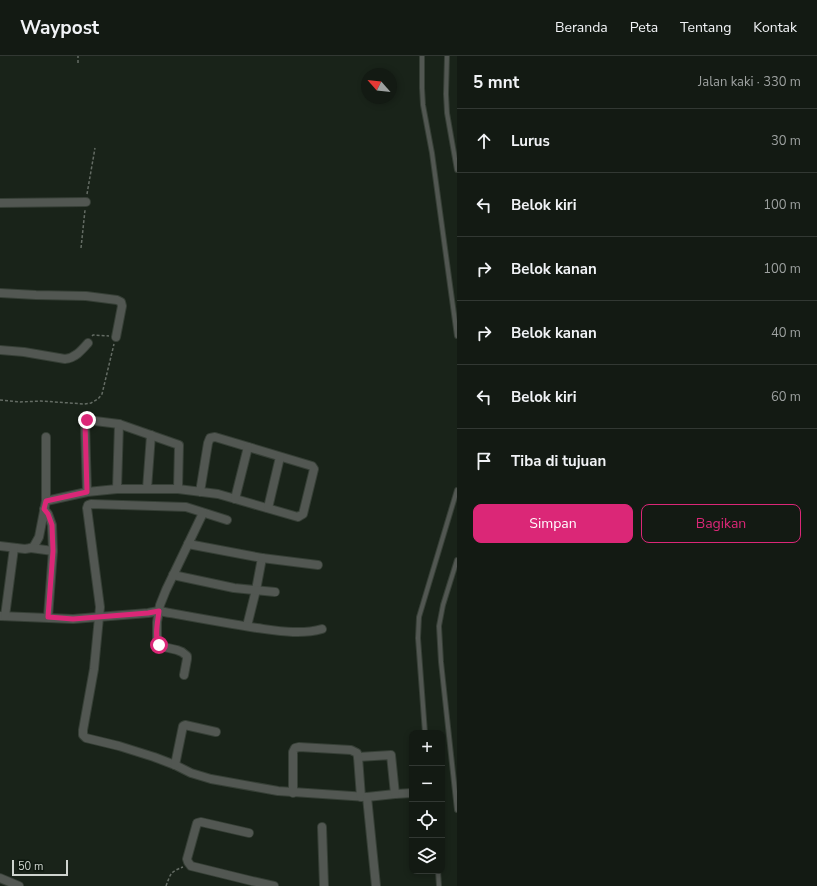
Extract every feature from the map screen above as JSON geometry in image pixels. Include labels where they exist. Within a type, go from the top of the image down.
[{"type":"street","points":[[0,203],[86,202]]},
{"type":"street","points":[[0,293],[86,296],[118,300],[121,302],[122,306],[116,337]]},
{"type":"street","points":[[0,350],[24,352],[65,360],[70,359],[77,354],[88,343]]},
{"type":"street","points":[[87,492],[85,423],[87,420],[119,424],[179,444],[178,489]]},
{"type":"street","points":[[117,490],[119,424]]},
{"type":"street","points":[[147,489],[151,435]]},
{"type":"street","points":[[31,548],[34,546],[39,537],[45,505],[46,437]]},
{"type":"street","points":[[45,505],[87,492],[178,489],[200,492],[218,494],[298,518],[303,514],[314,469],[312,466],[280,456],[215,437],[210,438],[208,442],[200,492]]},
{"type":"street","points":[[235,499],[248,447]]},
{"type":"street","points":[[268,508],[280,456]]},
{"type":"street","points":[[45,505],[52,525],[53,551],[48,617]]},
{"type":"street","points":[[227,520],[186,507],[88,505],[87,508],[100,607],[94,669],[82,730],[83,734],[86,738],[91,740],[119,746],[154,757],[191,773],[211,779],[278,792],[364,797],[409,793]]},
{"type":"street","points":[[184,675],[187,656],[177,650],[159,645],[158,643],[159,611],[160,605],[173,575],[203,513]]},
{"type":"street","points":[[188,544],[262,558],[318,565]]},
{"type":"street","points":[[0,546],[53,551]]},
{"type":"street","points":[[14,548],[3,616],[73,619],[159,611],[293,632],[312,632],[322,629]]},
{"type":"street","points":[[247,626],[262,558]]},
{"type":"street","points":[[173,575],[234,588],[275,592]]},
{"type":"street","points":[[175,765],[183,726],[185,725],[216,732]]},
{"type":"street","points":[[293,792],[295,748],[351,750],[357,753],[376,886]]},
{"type":"street","points":[[358,757],[391,755],[396,794]]},
{"type":"street","points":[[250,832],[197,822],[187,859],[189,864],[191,866],[274,886]]},
{"type":"street","points":[[322,827],[324,886]]},
{"type":"street","points":[[0,878],[17,886]]},
{"type":"lane","points":[[422,56],[423,105],[432,153],[457,336]]},
{"type":"lane","points":[[447,56],[447,112],[457,170]]},
{"type":"lane","points":[[425,730],[418,638],[419,616],[457,490]]},
{"type":"lane","points":[[457,560],[443,605],[439,626],[441,662],[457,810]]},
{"type":"lane","points":[[438,874],[439,886]]},
{"type":"path","points":[[78,56],[78,63]]},
{"type":"path","points":[[81,248],[86,202],[95,148]]},
{"type":"path","points":[[0,400],[77,404],[91,403],[98,399],[102,394],[116,337],[92,335],[88,343]]},
{"type":"path","points":[[166,886],[170,873],[175,869],[189,864]]},
{"type":"route","points":[[87,420],[85,423],[87,492],[46,501],[44,509],[51,520],[53,551],[48,617],[73,619],[159,611],[157,641],[159,645]]}]
